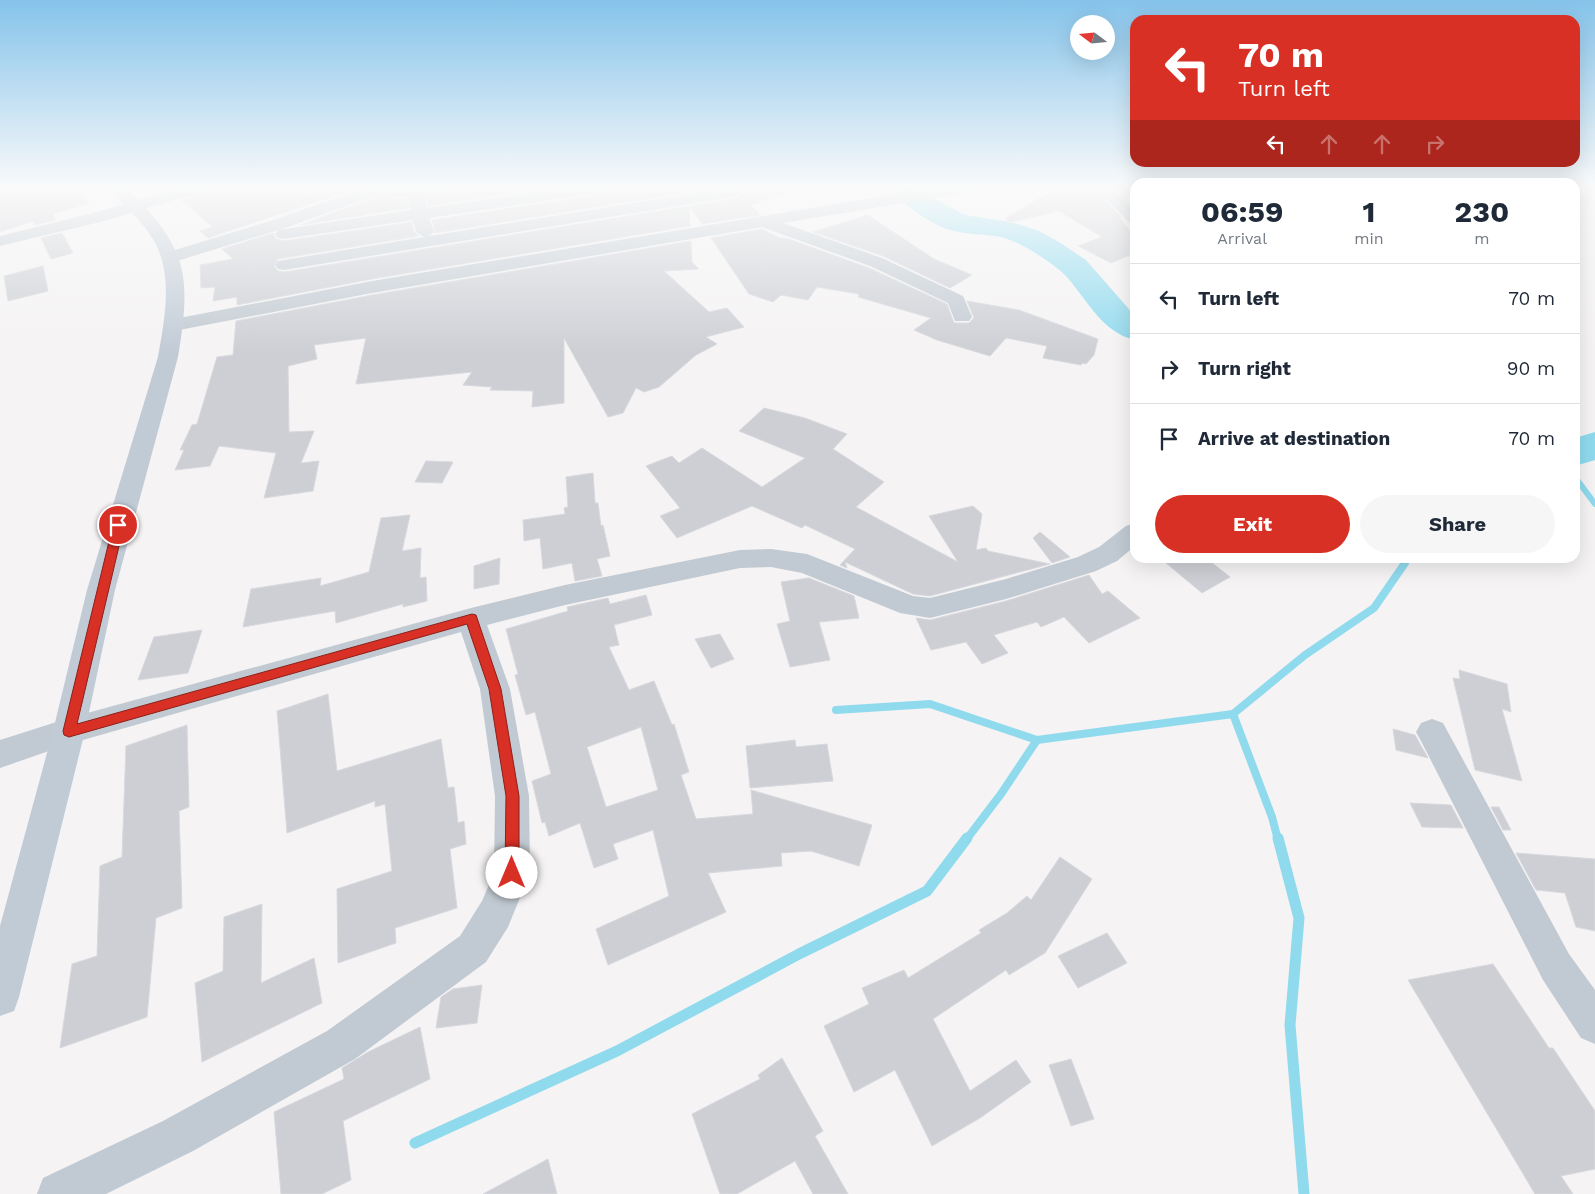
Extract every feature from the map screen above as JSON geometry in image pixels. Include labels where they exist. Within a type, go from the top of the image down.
[{"type":"street","points":[[0,997],[69,731],[101,590],[166,366],[174,325],[174,300],[171,257],[160,242]]},
{"type":"street","points":[[171,257],[229,242]]},
{"type":"street","points":[[283,242],[283,303]]},
{"type":"street","points":[[357,242],[372,287]]},
{"type":"street","points":[[284,265],[427,242],[440,276]]},
{"type":"street","points":[[569,242],[576,254]]},
{"type":"street","points":[[174,325],[372,287],[652,242]]},
{"type":"street","points":[[818,242],[876,262],[956,300],[962,317]]},
{"type":"street","points":[[0,754],[69,731],[472,618],[565,595],[740,558],[771,558],[807,564],[910,606],[930,608],[1006,589],[1087,564],[1108,554],[1130,536]]},
{"type":"street","points":[[59,1194],[178,1136],[341,1045],[472,949],[495,914],[512,873],[512,796],[495,689],[472,618]]},
{"type":"street","points":[[1432,732],[1556,967],[1595,1024]]},
{"type":"building","points":[[43,242],[67,242],[73,253],[51,259]]},
{"type":"building","points":[[245,242],[384,242],[278,259],[274,266],[278,271],[284,272],[470,242],[596,242],[372,279],[237,305],[237,297],[213,301],[215,287],[201,288],[200,265],[233,259],[222,249]]},
{"type":"building","points":[[691,242],[692,262],[699,269],[664,271],[709,312],[727,308],[744,327],[706,337],[717,344],[696,355],[659,387],[644,392],[636,388],[623,413],[608,417],[564,338],[564,403],[532,407],[533,391],[490,390],[492,387],[463,385],[472,372],[356,384],[366,338],[314,345],[317,359],[288,366],[289,432],[314,431],[301,463],[319,461],[313,491],[264,498],[276,453],[219,446],[210,466],[175,470],[184,450],[180,450],[192,425],[197,424],[217,357],[233,355],[236,321],[372,295]]},
{"type":"building","points":[[714,242],[796,242],[869,268],[947,304],[954,323],[969,323],[974,318],[967,301],[1019,310],[1098,339],[1094,355],[1086,364],[1082,363],[1081,365],[1043,358],[1047,346],[1006,338],[990,356],[937,340],[914,330],[931,318],[858,297],[859,294],[817,287],[808,300],[781,295],[773,302],[749,294]]},
{"type":"building","points":[[841,242],[908,242],[934,259],[972,275],[950,288],[883,256]]},
{"type":"building","points":[[1089,242],[1130,242],[1130,255],[1111,263],[1078,246]]},
{"type":"building","points":[[43,266],[48,291],[8,301],[4,276]]},
{"type":"building","points":[[764,408],[805,418],[847,434],[833,449],[884,482],[856,507],[958,562],[929,516],[973,506],[982,514],[976,550],[986,548],[988,551],[1050,564],[930,596],[913,594],[845,562],[847,568],[840,565],[855,549],[805,525],[802,528],[752,506],[677,538],[660,516],[680,508],[646,466],[672,456],[679,463],[702,448],[762,487],[805,458],[739,431]]},
{"type":"building","points":[[426,461],[453,462],[442,483],[415,482]]},
{"type":"building","points":[[593,473],[595,503],[598,503],[601,526],[603,525],[610,556],[597,559],[602,576],[575,581],[572,563],[543,569],[540,538],[524,541],[523,520],[565,514],[564,508],[568,507],[566,477]]},
{"type":"building","points":[[410,515],[402,551],[421,548],[420,578],[426,577],[427,601],[403,607],[403,604],[336,623],[335,611],[243,627],[251,589],[321,578],[320,586],[369,572],[381,518]]},
{"type":"building","points":[[1040,532],[1070,557],[1052,563],[1033,538]]},
{"type":"building","points":[[500,558],[499,584],[474,589],[474,566]]},
{"type":"building","points":[[1166,563],[1212,563],[1230,577],[1202,593]]},
{"type":"building","points":[[1089,575],[1102,594],[1108,591],[1140,618],[1089,643],[1064,617],[1041,627],[1037,622],[994,635],[1008,653],[982,664],[966,642],[931,650],[916,618],[930,620],[1006,601]]},
{"type":"building","points":[[809,578],[854,596],[859,618],[819,622],[830,660],[790,667],[777,624],[790,621],[781,582]]},
{"type":"building","points":[[646,595],[652,615],[614,625],[619,645],[609,647],[629,690],[654,681],[672,725],[674,724],[689,772],[681,775],[696,819],[753,814],[751,790],[872,825],[859,866],[811,851],[781,853],[782,866],[708,873],[726,912],[608,965],[596,929],[669,896],[653,830],[613,844],[618,859],[594,868],[580,823],[549,836],[545,822],[542,823],[532,781],[551,774],[535,712],[526,715],[515,675],[518,674],[506,629],[568,611],[567,607],[608,598],[610,604]],"holes":[[[641,727],[658,790],[606,807],[587,747]]]},
{"type":"building","points":[[202,630],[188,673],[138,680],[154,637]]},
{"type":"building","points":[[720,634],[734,659],[711,668],[695,639]]},
{"type":"building","points":[[1459,670],[1507,684],[1511,712],[1502,709],[1522,781],[1475,770],[1453,678],[1460,679]]},
{"type":"building","points":[[328,694],[337,771],[441,739],[448,788],[454,787],[458,823],[464,821],[466,844],[450,849],[457,908],[395,928],[396,943],[338,963],[337,889],[392,871],[385,804],[375,807],[375,801],[287,833],[277,711]]},
{"type":"building","points":[[187,725],[189,807],[179,811],[182,908],[156,918],[147,1017],[60,1048],[72,964],[97,956],[100,866],[122,857],[126,746]]},
{"type":"building","points":[[1393,729],[1415,735],[1428,758],[1396,750]]},
{"type":"building","points":[[795,740],[796,747],[827,744],[833,781],[750,788],[746,746]]},
{"type":"building","points":[[1410,803],[1451,805],[1463,828],[1422,827]]},
{"type":"building","points":[[1491,807],[1499,807],[1511,830],[1503,830]]},
{"type":"building","points":[[1516,853],[1595,859],[1595,931],[1576,927],[1565,893],[1536,890]]},
{"type":"building","points":[[1060,857],[1092,879],[1045,953],[1009,975],[1006,970],[933,1019],[970,1091],[1016,1060],[1031,1082],[980,1118],[932,1146],[895,1070],[854,1092],[824,1026],[869,1004],[862,988],[904,970],[908,978],[981,933],[979,930],[1007,913],[1027,896],[1031,900]]},
{"type":"building","points":[[262,904],[261,983],[314,958],[322,1003],[202,1062],[195,983],[223,971],[224,917]]},
{"type":"building","points":[[1107,933],[1127,963],[1078,988],[1058,956]]},
{"type":"building","points":[[1493,964],[1549,1048],[1553,1048],[1595,1111],[1595,1169],[1561,1176],[1573,1194],[1535,1194],[1408,980]]},
{"type":"building","points":[[482,985],[477,1023],[436,1028],[441,997],[453,989]]},
{"type":"building","points":[[420,1027],[430,1079],[343,1121],[351,1180],[322,1194],[281,1194],[274,1112],[344,1079],[342,1068],[368,1052]]},
{"type":"building","points":[[782,1058],[823,1131],[815,1136],[848,1194],[813,1194],[795,1161],[737,1194],[720,1194],[692,1114],[760,1079],[758,1075]]},
{"type":"building","points":[[1071,1059],[1094,1119],[1071,1126],[1049,1065]]},
{"type":"building","points":[[548,1159],[557,1194],[483,1194]]},
{"type":"waterway","points":[[1037,242],[1075,267],[1105,304],[1123,323],[1130,327]]},
{"type":"waterway","points":[[1580,451],[1595,445]]},
{"type":"waterway","points":[[1580,484],[1595,504]]},
{"type":"waterway","points":[[1233,714],[1305,655],[1374,608],[1405,563]]},
{"type":"waterway","points":[[836,710],[930,704],[1037,740]]},
{"type":"waterway","points":[[1037,740],[1233,714]]},
{"type":"waterway","points":[[1233,714],[1272,817],[1278,840]]},
{"type":"waterway","points":[[966,840],[1001,794],[1037,740]]},
{"type":"waterway","points":[[415,1143],[617,1051],[799,954],[927,891],[967,838]]},
{"type":"waterway","points":[[1278,838],[1299,918],[1290,1025],[1304,1194]]},
{"type":"route","points":[[118,525],[69,731],[472,618],[495,689],[512,796],[512,873]]}]
